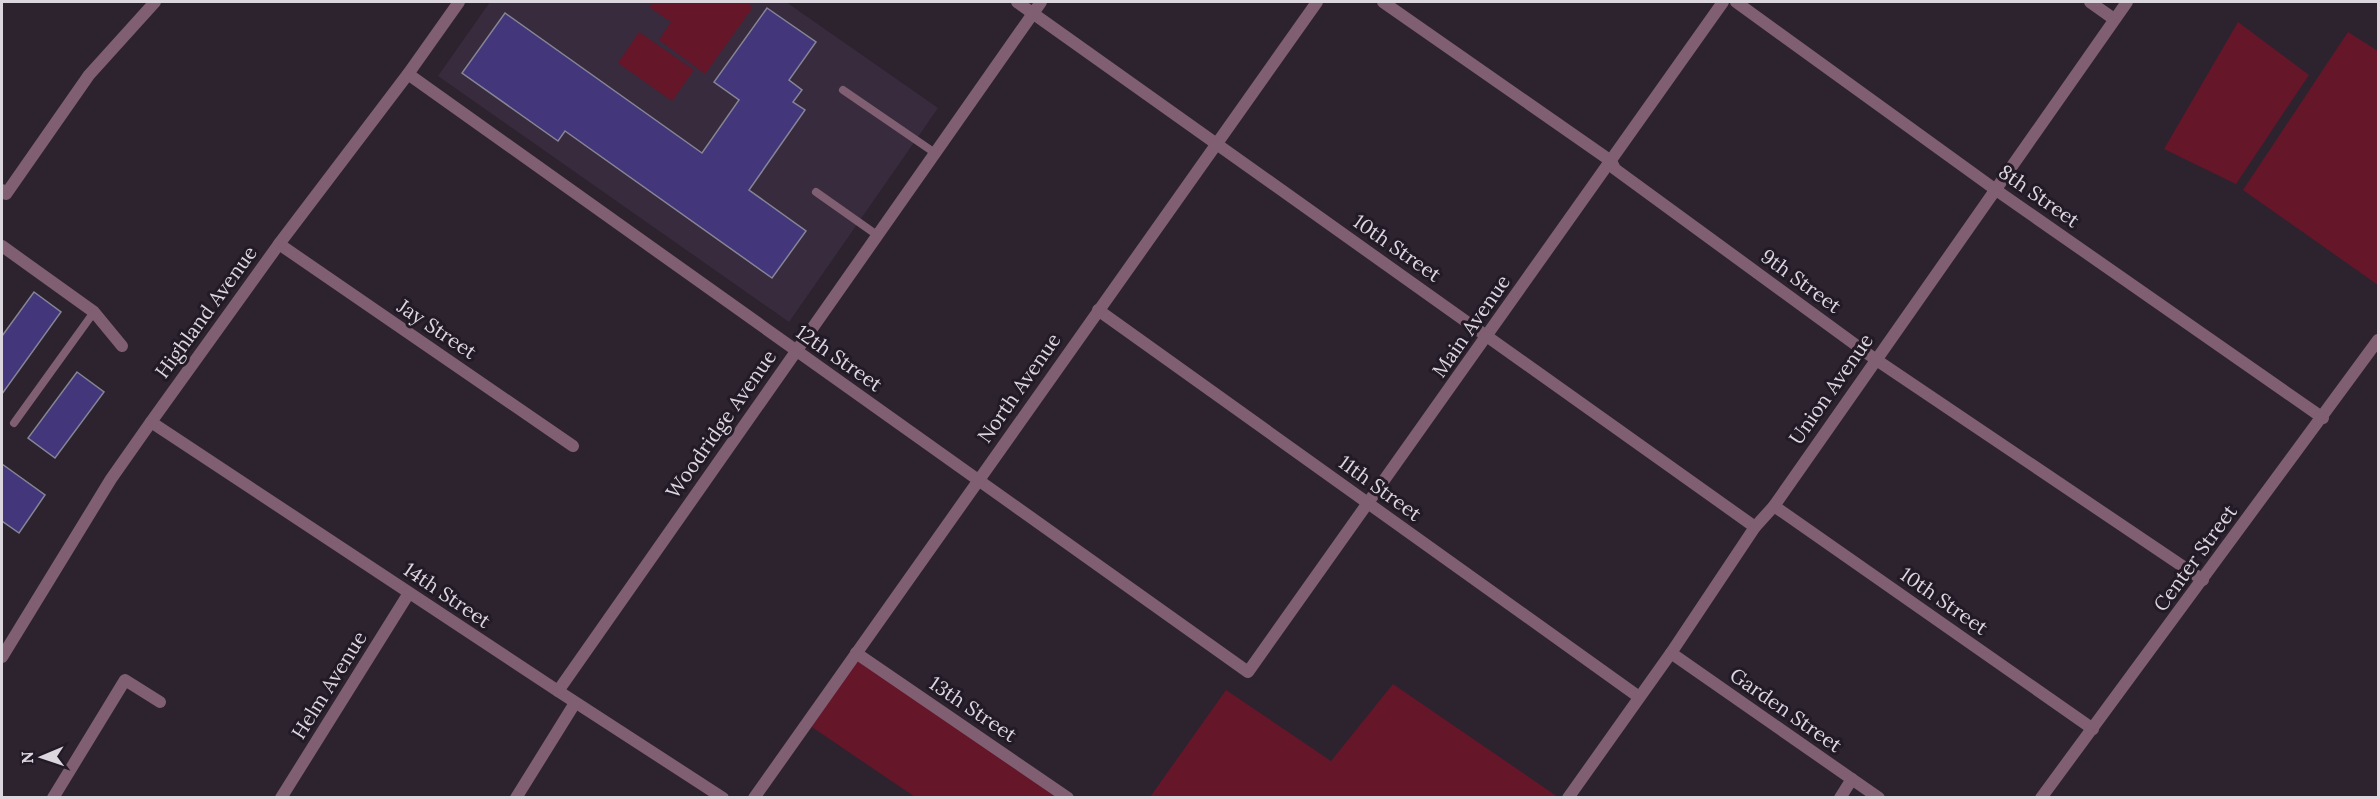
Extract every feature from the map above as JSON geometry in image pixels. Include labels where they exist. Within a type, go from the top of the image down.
[{"type":"street","points":[[4,192],[89,75],[155,2]]},
{"type":"street","name":"Highland Avenue","points":[[2,657],[111,479],[279,244],[408,74],[459,2]]},
{"type":"street","name":"10th Street","points":[[1017,2],[1755,527]]},
{"type":"street","name":"Woodridge Avenue","points":[[558,691],[1041,2]]},
{"type":"street","name":"North Avenue","points":[[754,798],[1317,2]]},
{"type":"street","name":"9th Street","points":[[1383,2],[1611,161],[1616,169],[1875,359],[2203,580]]},
{"type":"street","name":"Main Avenue","points":[[1248,672],[1723,2]]},
{"type":"street","name":"8th Street","points":[[1736,2],[1996,190],[2323,418]]},
{"type":"street","points":[[2090,2],[2114,19]]},
{"type":"street","name":"Union Avenue","points":[[1568,798],[1671,653],[1755,527],[1774,506],[2127,2]]},
{"type":"street","name":"12th Street","points":[[408,74],[1248,672]]},
{"type":"street","name":"Jay Street","points":[[279,244],[573,446]]},
{"type":"street","points":[[2,246],[94,312],[122,346]]},
{"type":"street","name":"11th Street","points":[[1098,310],[1639,697]]},
{"type":"street","name":"Center Street","points":[[2041,798],[2379,340]]},
{"type":"street","name":"14th Street","points":[[152,422],[575,703],[723,798]]},
{"type":"street","name":"10th Street","points":[[1774,506],[2093,729]]},
{"type":"street","name":"Helm Avenue","points":[[281,798],[409,593]]},
{"type":"street","name":"13th Street","points":[[856,653],[1068,798]]},
{"type":"street","name":"Garden Street","points":[[1671,653],[1879,798]]},
{"type":"street","points":[[53,798],[125,680],[160,702]]},
{"type":"street","points":[[516,798],[575,703]]},
{"type":"street","points":[[1840,798],[1852,779]]},
{"type":"lane","points":[[843,90],[935,153]]},
{"type":"lane","points":[[816,192],[877,235]]},
{"type":"lane","points":[[14,423],[94,312]]},
{"type":"shaded area","points":[[490,2],[786,2],[938,108],[789,322],[438,76]]},
{"type":"shaded area","points":[[653,2],[746,2],[753,7],[705,74],[659,40],[671,22],[649,7]]},
{"type":"shaded area","points":[[2238,22],[2309,75],[2236,184],[2164,149]]},
{"type":"shaded area","points":[[639,32],[694,70],[672,101],[618,63]]},
{"type":"shaded area","points":[[2348,32],[2378,51],[2378,285],[2243,190]]},
{"type":"shaded area","points":[[855,647],[1064,797],[915,797],[803,721]]},
{"type":"shaded area","points":[[1393,684],[1558,797],[1150,797],[1226,690],[1331,761]]},
{"type":"building","points":[[767,8],[816,42],[789,80],[802,90],[793,102],[805,110],[749,190],[806,231],[772,278],[565,131],[558,141],[462,73],[505,13],[702,153],[739,100],[714,82]]},
{"type":"building","points":[[34,292],[61,312],[2,394],[2,336]]},
{"type":"building","points":[[77,372],[104,392],[55,458],[28,438]]},
{"type":"building","points":[[2,464],[45,495],[19,533],[2,521]]}]
